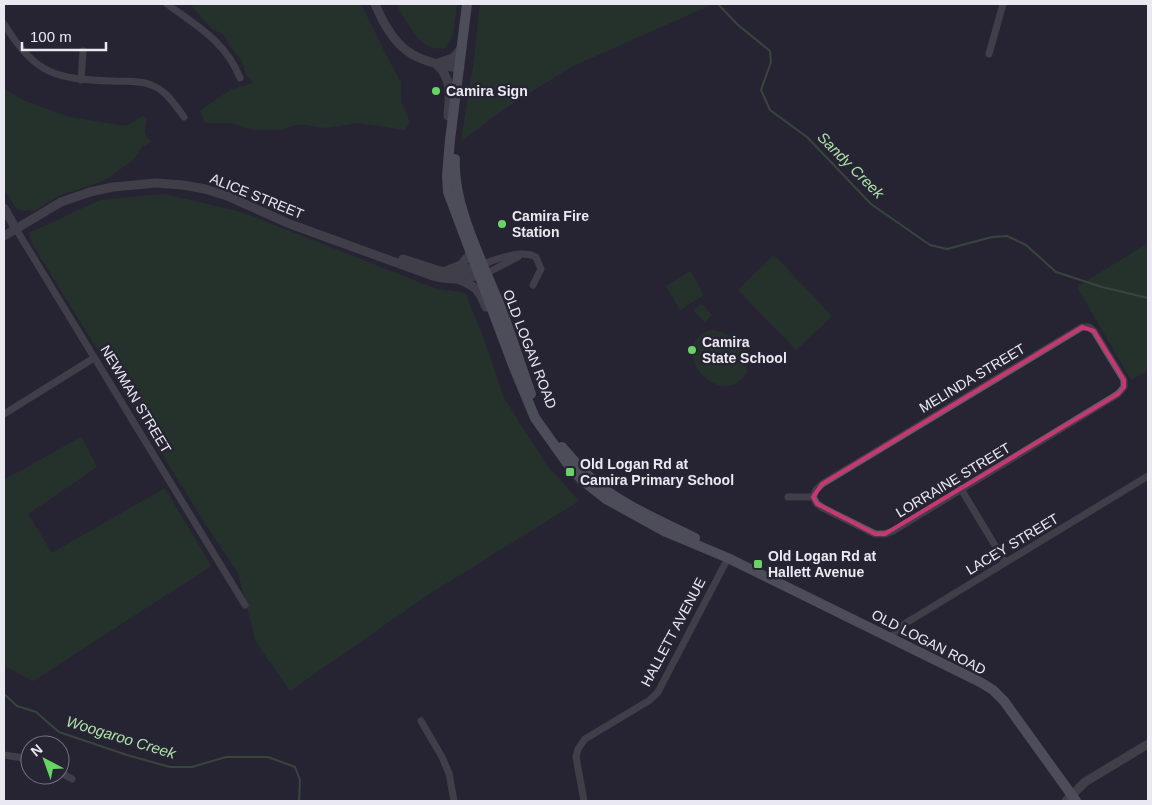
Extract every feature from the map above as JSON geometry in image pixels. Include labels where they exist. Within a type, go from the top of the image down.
[{"type":"main road","points":[[467,4],[447,176],[448,192],[470,253],[481,270]]},
{"type":"main road","points":[[460,68],[463,77],[454,172],[456,185],[481,270]]},
{"type":"main road","name":"OLD LOGAN ROAD","points":[[481,270],[500,331],[535,418],[566,463],[581,479],[606,498],[666,532],[728,558],[892,638],[993,690],[1014,715],[1071,799]]},
{"type":"main road","name":"OLD LOGAN ROAD","points":[[481,270],[537,407],[544,423],[554,437],[581,468],[611,494],[702,541],[728,558]]},
{"type":"street","points":[[168,4],[214,39],[226,52],[240,78]]},
{"type":"street","points":[[375,4],[386,27],[396,41],[417,58],[436,64],[460,68]]},
{"type":"street","points":[[989,54],[1003,4]]},
{"type":"street","points":[[4,24],[22,50],[31,59],[55,74],[81,80],[141,82],[152,85],[166,95],[184,117]]},
{"type":"street","points":[[436,64],[453,58],[462,48]]},
{"type":"street","points":[[81,80],[83,52]]},
{"type":"street","points":[[436,64],[445,73],[450,96],[446,139],[447,176]]},
{"type":"street","name":"ALICE STREET","points":[[4,236],[61,202],[90,192],[113,187],[156,183],[190,186],[227,196],[290,224],[445,280],[468,279],[481,270]]},
{"type":"street","name":"NEWMAN STREET","points":[[4,208],[245,605]]},
{"type":"street","name":"ALICE STREET","points":[[360,248],[440,271],[453,273],[481,270]]},
{"type":"street","points":[[440,271],[461,265],[470,253]]},
{"type":"street","points":[[481,270],[505,257],[529,253],[536,257],[541,269],[533,286]]},
{"type":"street","name":"OLD LOGAN ROAD","points":[[459,280],[469,283],[476,288],[500,331]]},
{"type":"street","name":"MELINDA STREET","points":[[813,497],[822,484],[1082,327],[1089,327],[1094,331],[1124,380],[1124,388]]},
{"type":"street","points":[[4,414],[94,358]]},
{"type":"street","name":"LORRAINE STREET","points":[[813,497],[823,508],[875,534],[885,534],[893,531],[1118,394],[1124,388]]},
{"type":"street","name":"LACEY STREET","points":[[892,638],[895,632],[906,622],[1148,476]]},
{"type":"street","points":[[961,488],[1005,562]]},
{"type":"street","points":[[788,496],[813,497]]},
{"type":"street","name":"HALLETT AVENUE","points":[[584,801],[576,757],[578,749],[585,740],[650,700],[658,692],[728,558]]},
{"type":"street","points":[[421,721],[449,773],[454,801]]},
{"type":"street","points":[[1071,799],[1090,778],[1148,744]]},
{"type":"street","points":[[4,755],[20,757]]},
{"type":"highlighted area","points":[[1082,327],[1094,331],[1124,380],[1124,387],[1118,394],[885,534],[875,534],[817,504],[813,497],[822,484]]},
{"type":"green space","points":[[194,4],[361,4],[401,82],[401,102],[408,116],[409,123],[405,130],[357,123],[325,128],[299,124],[280,130],[253,130],[232,123],[205,123],[200,111],[230,90],[253,83],[246,74],[242,61],[223,34],[212,29],[192,7]]},
{"type":"green space","points":[[396,4],[457,4],[453,35],[444,49],[431,48],[423,43],[414,33]]},
{"type":"green space","points":[[480,4],[713,4],[571,67],[507,107],[461,141],[473,67]]},
{"type":"green space","points":[[4,89],[25,101],[69,117],[126,126],[143,116],[146,119],[145,133],[151,142],[142,147],[132,161],[103,181],[58,196],[34,211],[23,211],[16,208],[4,189]]},
{"type":"green space","points":[[164,194],[241,212],[434,288],[465,293],[482,334],[504,398],[546,464],[579,501],[426,596],[290,691],[256,642],[238,573],[206,525],[33,245],[29,233],[100,200]]},
{"type":"green space","points":[[1148,243],[1148,370],[1131,380],[1077,287]]},
{"type":"green space","points":[[774,255],[832,316],[796,350],[738,290]]},
{"type":"green space","points":[[690,271],[704,295],[680,310],[666,286]]},
{"type":"green space","points":[[701,304],[712,315],[705,322],[695,312],[695,309]]},
{"type":"green space","points":[[711,330],[726,334],[741,349],[747,372],[736,383],[724,386],[711,382],[701,373],[694,362],[692,349],[697,338]]},
{"type":"green space","points":[[81,437],[97,467],[28,514],[52,553],[165,488],[211,566],[33,681],[4,666],[4,480]]},
{"type":"waterway","name":"Sandy Creek","points":[[718,4],[738,25],[770,51],[771,62],[761,90],[770,110],[807,137],[871,204],[930,245],[947,249],[992,237],[1007,236],[1026,245],[1056,272],[1102,287],[1148,298]]},
{"type":"waterway","name":"Woogaroo Creek","points":[[4,694],[17,706],[36,712],[59,732],[170,767],[192,767],[226,757],[268,757],[295,767],[300,780],[299,801]]},
{"type":"place","name":"Camira Sign","points":[[436,91]]},
{"type":"place","name":"Camira Fire Station","points":[[502,224]]},
{"type":"place","name":"Camira State School","points":[[692,350]]},
{"type":"place","name":"Old Logan Rd at Camira Primary School","points":[[570,472]]},
{"type":"place","name":"Old Logan Rd at Hallett Avenue","points":[[758,564]]}]
